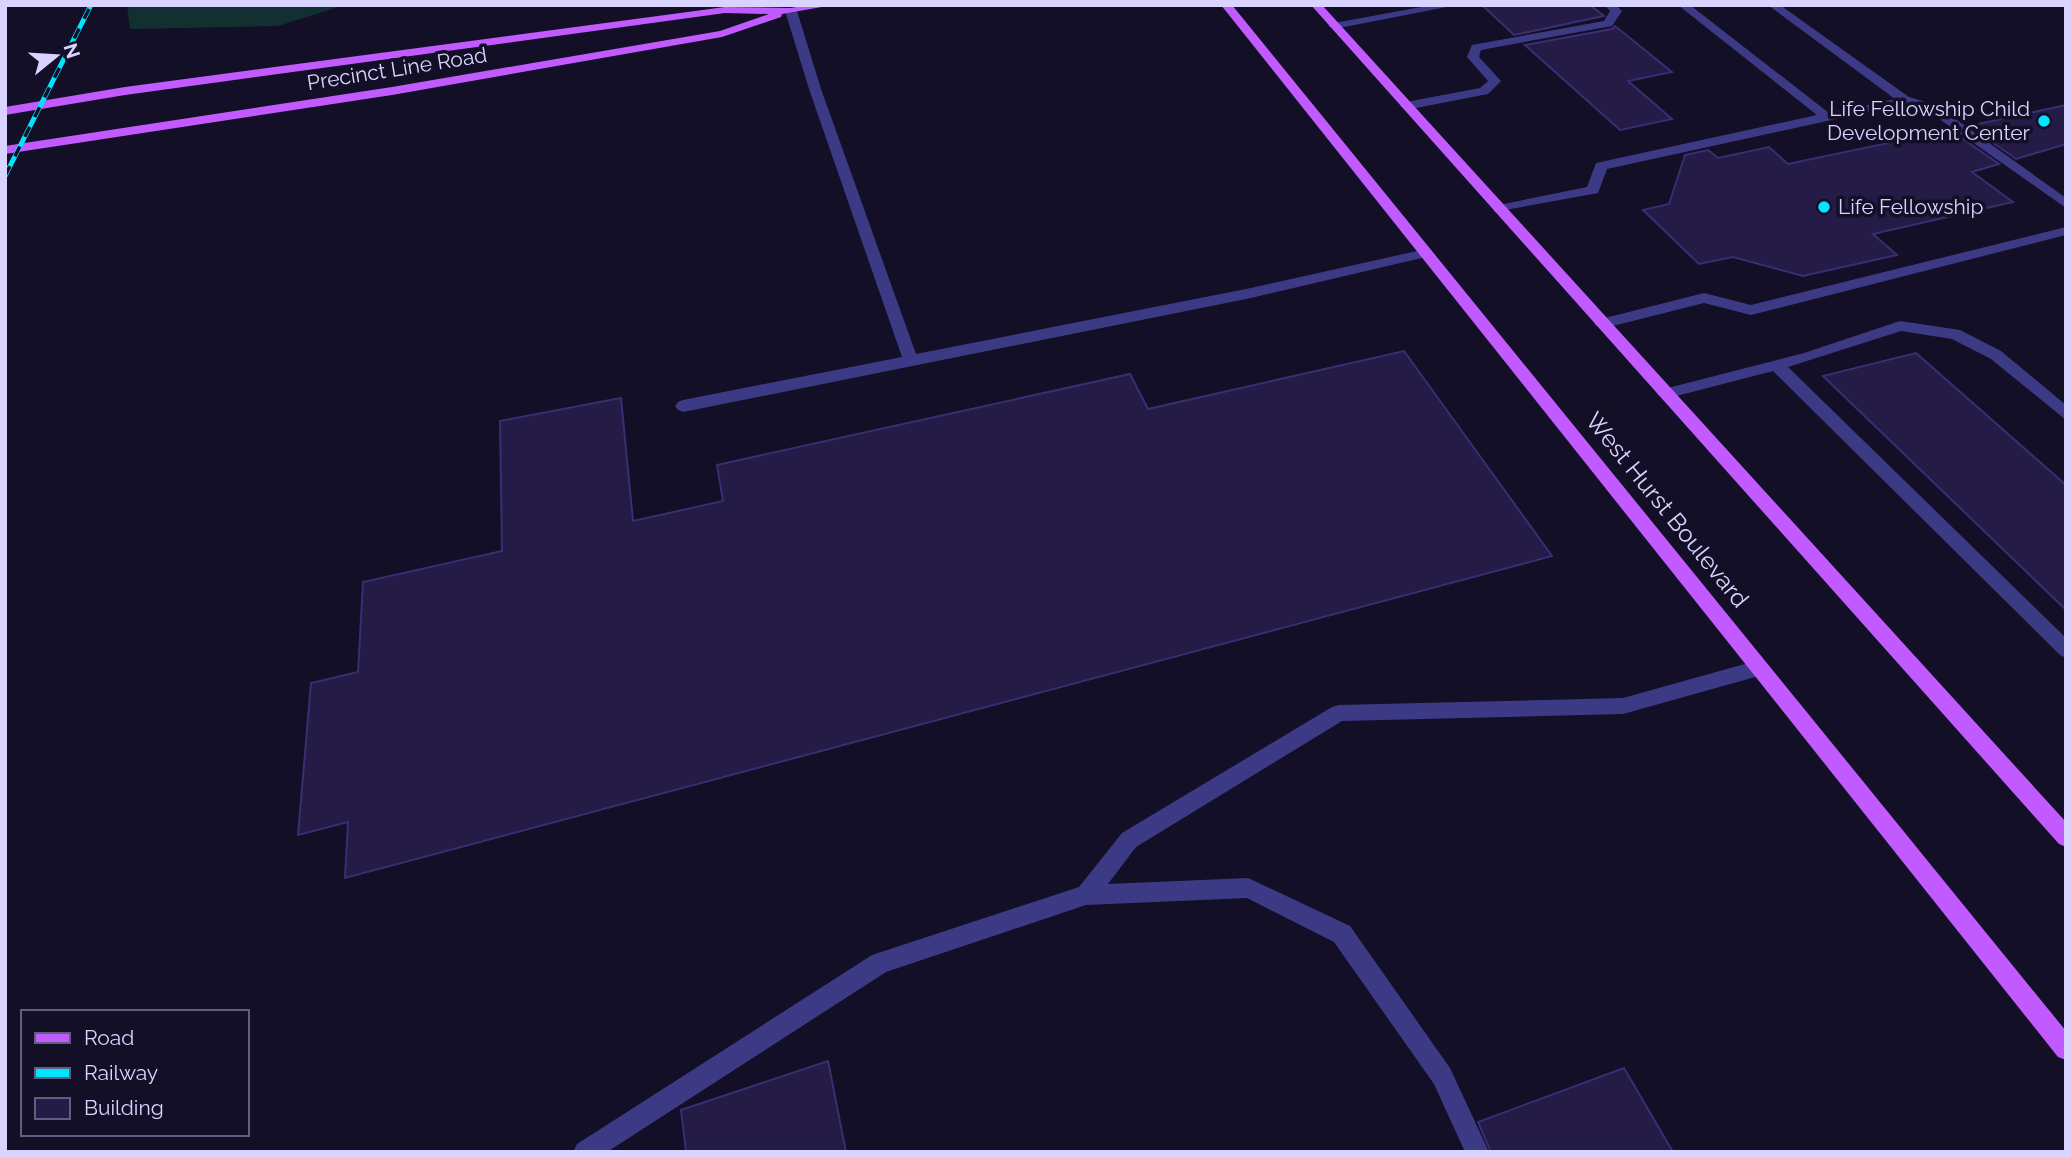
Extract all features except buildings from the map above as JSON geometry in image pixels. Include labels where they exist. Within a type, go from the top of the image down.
[{"type":"main road","name":"Precinct Line Road","points":[[5,111],[152,87],[712,12],[792,10],[828,5]]},
{"type":"main road","name":"West Hurst Boulevard","points":[[1226,5],[2066,1049]]},
{"type":"main road","points":[[1316,5],[2066,837]]},
{"type":"main road","name":"Precinct Line Road","points":[[5,150],[391,91],[722,34],[792,10]]},
{"type":"lane","points":[[1334,26],[1452,5]]},
{"type":"lane","points":[[1406,106],[1484,91],[1495,80],[1473,57],[1476,47],[1608,24],[1616,11],[1610,5]]},
{"type":"lane","points":[[1683,5],[1827,117]]},
{"type":"lane","points":[[1773,5],[1905,100],[1932,108],[2066,204]]},
{"type":"lane","points":[[792,10],[815,89],[911,361]]},
{"type":"lane","points":[[1499,209],[1593,190],[1601,166],[1905,100]]},
{"type":"lane","points":[[1601,324],[1704,298],[1751,310],[2066,231]]},
{"type":"lane","points":[[683,406],[1251,293],[1426,253]]},
{"type":"lane","points":[[1665,394],[1776,365],[1900,326],[1955,334],[1996,355],[2066,414]]},
{"type":"lane","points":[[1776,365],[2066,650]]},
{"type":"lane","points":[[1086,895],[1129,841],[1339,713],[1623,706],[1759,668]]},
{"type":"lane","points":[[585,1152],[880,963],[1086,895],[1248,888],[1342,934],[1442,1076],[1476,1152]]},
{"type":"green space","points":[[127,5],[345,5],[278,26],[130,29]]},
{"type":"railway","points":[[5,176],[91,5]]},
{"type":"place","name":"Life Fellowship Child Development Center","points":[[2044,121]]},
{"type":"place","name":"Life Fellowship","points":[[1824,207]]}]
